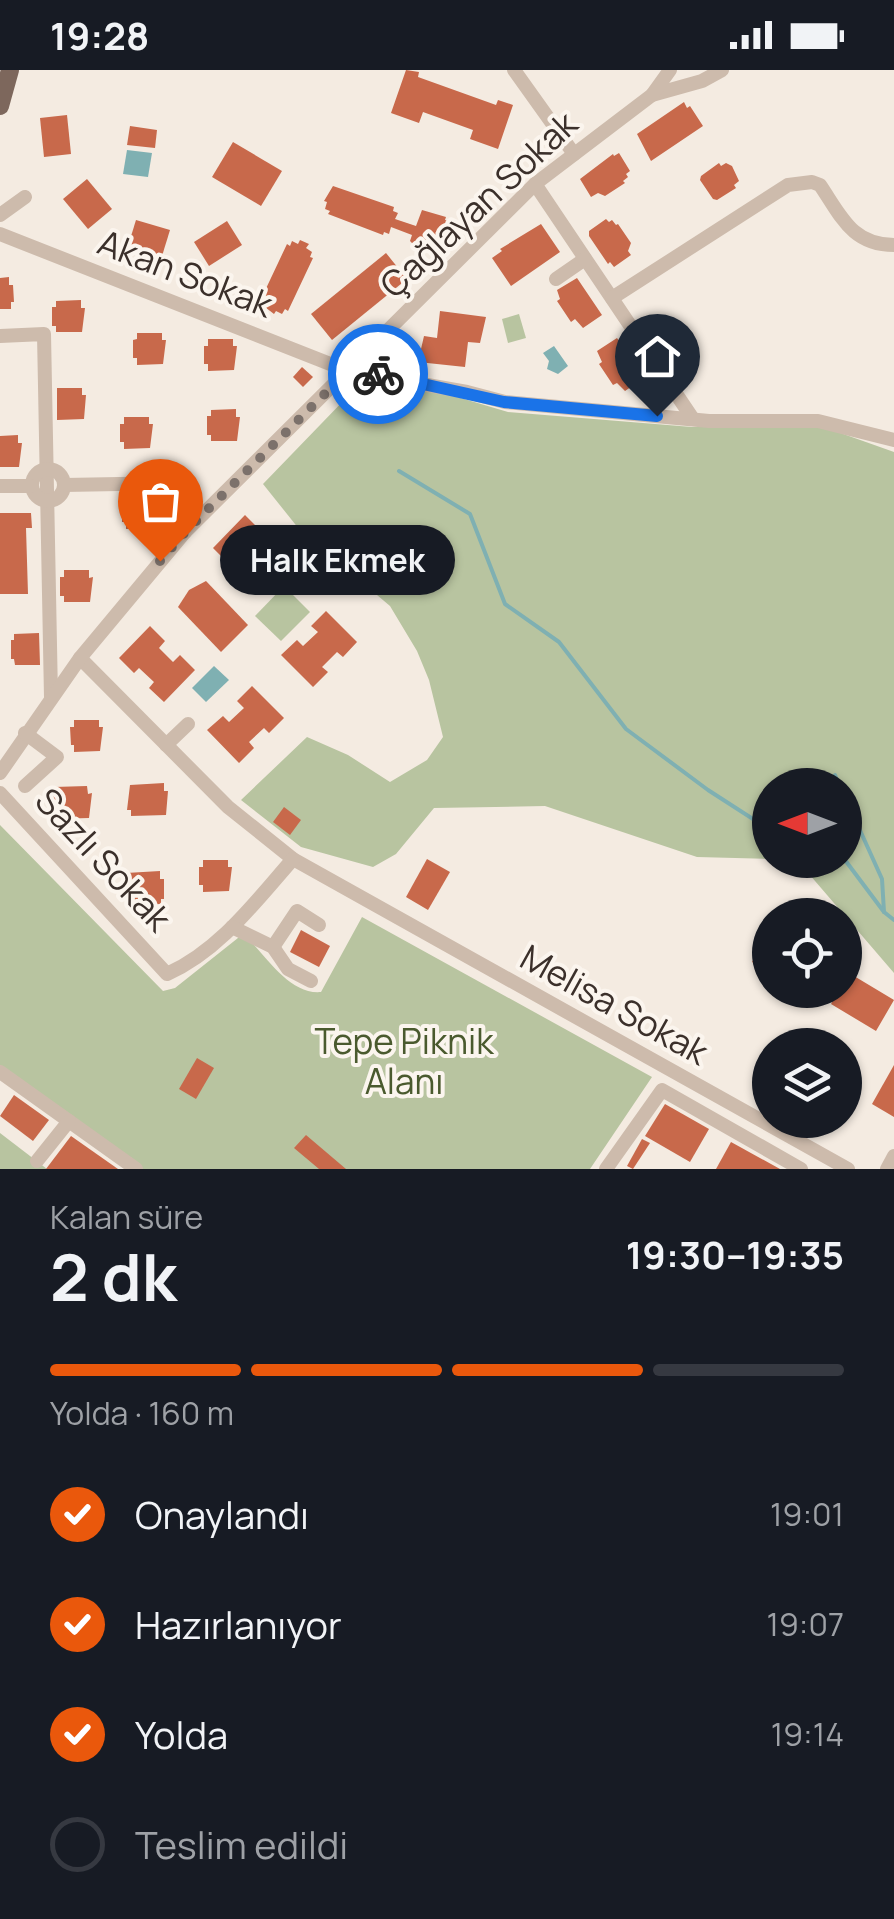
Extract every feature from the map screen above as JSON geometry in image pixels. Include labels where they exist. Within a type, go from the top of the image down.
[{"type":"main road","points":[[0,106],[10,70]]},
{"type":"street","points":[[514,70],[574,154]]},
{"type":"street","points":[[652,95],[670,70]]},
{"type":"street","points":[[652,95],[722,70]]},
{"type":"street","name":"Çağlayan Sokak","points":[[0,773],[80,658],[185,532],[535,184],[652,95]]},
{"type":"street","points":[[535,184],[693,419]]},
{"type":"street","points":[[612,298],[788,185],[820,185],[860,238],[894,245]]},
{"type":"street","points":[[0,215],[25,197]]},
{"type":"street","name":"Akan Sokak","points":[[0,234],[348,371],[504,402],[693,419],[818,422],[894,440]]},
{"type":"street","points":[[556,279],[585,259]]},
{"type":"street","points":[[0,336],[44,334],[51,697]]},
{"type":"street","points":[[48,469],[57,472],[64,485],[61,495],[48,502],[36,498],[31,486],[36,474],[48,469]]},
{"type":"street","points":[[64,485],[178,482],[185,532]]},
{"type":"street","points":[[0,486],[31,486]]},
{"type":"street","name":"Melisa Sokak","points":[[80,658],[228,806],[292,859],[848,1169]]},
{"type":"street","points":[[166,745],[188,724]]},
{"type":"street","points":[[25,733],[57,757],[25,786]]},
{"type":"street","name":"Sazlı Sokak","points":[[0,792],[144,940],[167,974],[186,965],[232,927],[292,859]]},
{"type":"street","name":"Melisa Sokak","points":[[352,892],[371,911],[829,1169]]},
{"type":"street","points":[[273,947],[297,911],[319,925]]},
{"type":"street","points":[[232,927],[273,947],[288,969],[310,982]]},
{"type":"street","points":[[0,1072],[136,1169]]},
{"type":"street","points":[[606,1169],[662,1090],[801,1169]]},
{"type":"street","points":[[38,1161],[69,1121]]},
{"type":"street","points":[[887,1169],[894,1156]]},
{"type":"green space","points":[[519,314],[526,338],[508,343],[502,319]]},
{"type":"green space","points":[[437,391],[508,412],[692,427],[818,425],[894,452],[894,973],[862,936],[862,898],[830,898],[812,878],[862,878],[862,768],[752,768],[752,859],[697,857],[545,806],[434,808],[396,854],[373,867],[301,847],[241,800],[307,737],[348,755],[390,782],[427,760],[443,737],[429,680],[390,606],[299,529],[263,484],[349,395]]},
{"type":"green space","points":[[284,586],[310,612],[281,641],[255,616]]},
{"type":"green space","name":"Tepe Piknik Alanı","points":[[0,825],[163,991],[175,988],[243,934],[288,980],[309,991],[321,992],[362,917],[652,1077],[590,1169],[139,1169],[0,1065]]},
{"type":"green space","points":[[0,1133],[47,1169],[0,1169]]},
{"type":"water","points":[[127,150],[152,153],[148,177],[123,174]]},
{"type":"water","points":[[554,346],[568,366],[558,374],[547,369],[549,361],[543,353]]},
{"type":"water","points":[[214,666],[229,680],[206,702],[192,688]]},
{"type":"building","points":[[406,70],[496,105],[498,100],[513,105],[498,149],[470,139],[473,130],[423,112],[419,123],[391,113]]},
{"type":"building","points":[[684,102],[703,126],[651,161],[637,134]]},
{"type":"building","points":[[67,115],[71,154],[44,157],[40,118]]},
{"type":"building","points":[[130,126],[157,130],[155,148],[127,145]]},
{"type":"building","points":[[233,142],[282,171],[261,206],[212,177]]},
{"type":"building","points":[[619,153],[630,171],[625,183],[605,196],[598,193],[591,197],[580,179]]},
{"type":"building","points":[[719,163],[732,166],[739,181],[734,185],[736,188],[717,200],[700,180]]},
{"type":"building","points":[[87,179],[112,209],[88,229],[63,199]]},
{"type":"building","points":[[333,186],[394,207],[393,211],[398,213],[395,219],[416,226],[422,210],[446,217],[454,223],[442,254],[415,246],[410,241],[412,235],[391,227],[389,234],[383,235],[328,214],[324,201]]},
{"type":"building","points":[[606,219],[618,224],[631,243],[631,255],[614,267],[589,236],[589,231]]},
{"type":"building","points":[[136,220],[170,230],[162,256],[128,246]]},
{"type":"building","points":[[227,221],[242,245],[209,266],[194,242]]},
{"type":"building","points":[[541,224],[560,252],[511,286],[492,258]]},
{"type":"building","points":[[300,240],[309,244],[306,248],[313,258],[288,311],[274,314],[261,304],[262,297],[287,244],[298,244]]},
{"type":"building","points":[[386,253],[407,279],[332,340],[311,314]]},
{"type":"building","points":[[9,277],[14,302],[11,309],[0,309],[0,278]]},
{"type":"building","points":[[577,278],[602,315],[583,328],[575,319],[571,322],[557,301],[557,290]]},
{"type":"building","points":[[81,300],[81,308],[85,308],[82,332],[56,332],[56,326],[52,326],[52,307],[56,307],[56,301]]},
{"type":"building","points":[[440,311],[486,317],[480,343],[468,342],[465,367],[418,362],[424,336],[437,338]]},
{"type":"building","points":[[137,333],[162,333],[162,340],[166,340],[163,364],[137,365],[133,340]]},
{"type":"building","points":[[617,338],[644,378],[625,391],[617,383],[613,385],[599,364],[602,362],[597,351]]},
{"type":"building","points":[[208,339],[233,339],[233,346],[237,346],[234,370],[208,371],[204,346],[208,346]]},
{"type":"building","points":[[302,367],[313,377],[303,387],[293,377]]},
{"type":"building","points":[[57,388],[82,388],[82,395],[86,395],[84,419],[57,420]]},
{"type":"building","points":[[236,409],[236,417],[240,417],[237,441],[211,441],[211,435],[207,435],[207,416],[211,416],[211,410]]},
{"type":"building","points":[[124,417],[149,417],[149,424],[153,424],[150,448],[124,449],[120,424],[124,424]]},
{"type":"building","points":[[18,435],[18,443],[22,443],[19,467],[0,467],[0,436]]},
{"type":"building","points":[[126,497],[151,497],[151,504],[155,504],[152,528],[126,529],[122,504],[126,504]]},
{"type":"building","points":[[0,513],[31,513],[32,528],[26,528],[28,594],[0,594]]},
{"type":"building","points":[[245,515],[260,530],[253,537],[268,551],[274,544],[290,559],[259,591],[244,577],[249,571],[234,557],[228,563],[213,548]]},
{"type":"building","points":[[64,570],[89,570],[89,578],[93,577],[90,602],[64,602],[64,596],[60,596],[60,577],[64,577]]},
{"type":"building","points":[[206,581],[248,625],[221,652],[178,607],[189,590]]},
{"type":"building","points":[[326,611],[357,642],[343,657],[337,652],[322,667],[328,672],[313,687],[281,655],[297,640],[303,646],[318,632],[311,626]]},
{"type":"building","points":[[150,626],[165,641],[159,648],[173,662],[180,655],[195,670],[164,702],[149,688],[154,682],[139,668],[134,673],[119,658]]},
{"type":"building","points":[[39,633],[40,665],[15,665],[11,659],[14,634]]},
{"type":"building","points":[[252,686],[284,718],[269,733],[264,728],[249,742],[254,748],[239,763],[207,730],[223,716],[229,722],[244,708],[237,701]]},
{"type":"building","points":[[74,720],[99,720],[99,727],[103,727],[100,751],[74,752],[70,727],[74,727]]},
{"type":"building","points":[[164,783],[164,791],[168,791],[166,815],[131,816],[131,810],[127,810],[130,785]]},
{"type":"building","points":[[87,786],[88,794],[92,793],[89,818],[54,819],[54,787]]},
{"type":"building","points":[[284,807],[301,820],[290,835],[273,822]]},
{"type":"building","points":[[427,859],[450,872],[428,910],[406,897]]},
{"type":"building","points":[[203,860],[228,860],[228,867],[232,867],[229,891],[203,892],[199,867],[203,867]]},
{"type":"building","points":[[160,871],[160,879],[164,879],[161,904],[127,905],[127,898],[123,898],[126,873]]},
{"type":"building","points":[[301,930],[330,946],[319,967],[290,952]]},
{"type":"building","points":[[862,981],[894,1000],[876,1031],[838,1008],[862,1008]]},
{"type":"building","points":[[197,1058],[214,1068],[196,1099],[179,1089]]},
{"type":"building","points":[[894,1065],[894,1117],[872,1104]]},
{"type":"building","points":[[14,1095],[49,1120],[33,1141],[0,1116]]},
{"type":"building","points":[[665,1104],[709,1129],[690,1162],[645,1136]]},
{"type":"building","points":[[306,1135],[346,1169],[319,1169],[294,1148]]},
{"type":"building","points":[[71,1136],[118,1169],[46,1169]]},
{"type":"building","points":[[642,1139],[650,1143],[633,1169],[627,1166]]},
{"type":"building","points":[[731,1142],[780,1169],[716,1169]]},
{"type":"waterway","points":[[399,471],[470,514],[505,604],[559,642],[626,729],[752,818]]},
{"type":"waterway","points":[[862,835],[882,879],[884,912]]},
{"type":"waterway","points":[[858,878],[894,920]]},
{"type":"way so far","points":[[160,561],[348,371],[378,374]]},
{"type":"place","name":"Halk Ekmek","points":[[160,561]]},
{"type":"route","points":[[378,374],[504,402],[657,416]]}]
